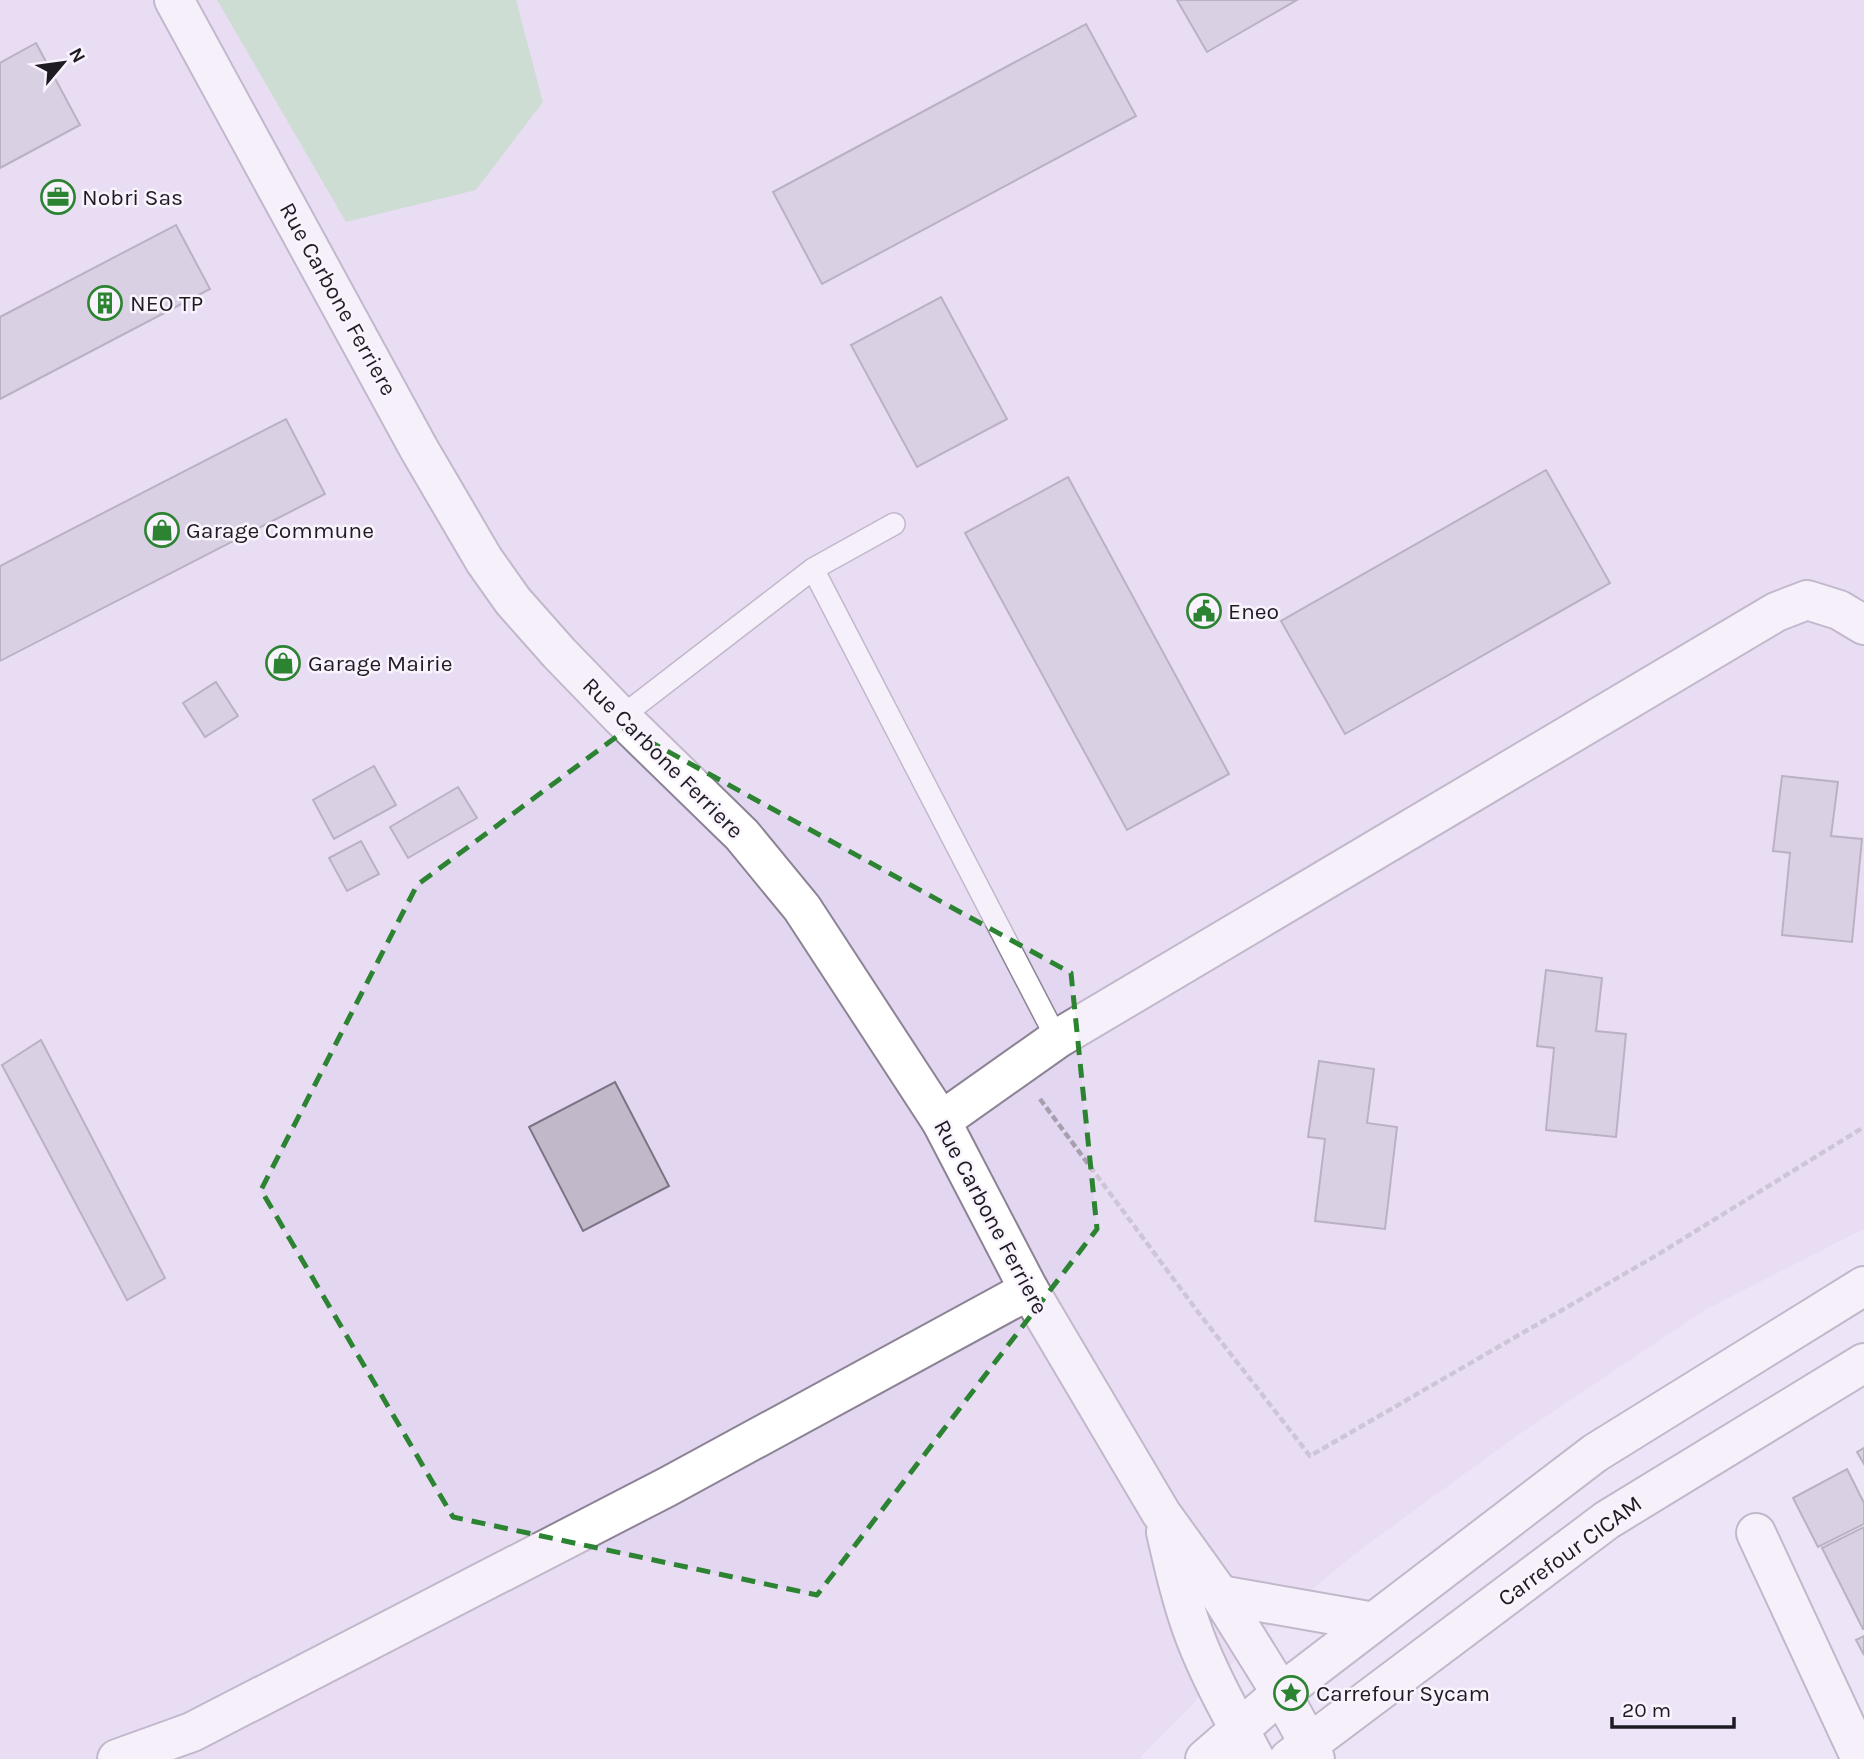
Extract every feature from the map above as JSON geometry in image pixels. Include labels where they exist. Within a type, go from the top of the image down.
[{"type":"street","name":"Rue Carbone Ferriere","points":[[174,0],[419,449],[484,560],[513,601],[559,653],[741,835],[802,908],[941,1121],[1028,1290],[1161,1513],[1220,1595],[1281,1693],[1304,1754]]},
{"type":"street","points":[[941,1121],[1057,1038],[1776,612],[1807,600],[1839,610],[1864,625]]},
{"type":"street","points":[[1205,1759],[1247,1744],[1281,1693],[1595,1453],[1864,1286]]},
{"type":"street","points":[[117,1759],[192,1732],[667,1487],[1028,1290]]},
{"type":"street","name":"Carrefour CICAM","points":[[1304,1754],[1607,1520],[1864,1363]]},
{"type":"street","name":"Rue Carbone Ferriere","points":[[1161,1513],[1181,1598],[1195,1638],[1247,1744]]},
{"type":"street","points":[[1756,1533],[1861,1759]]},
{"type":"street","points":[[1220,1595],[1374,1622]]},
{"type":"lane","points":[[621,717],[813,569],[894,524]]},
{"type":"lane","points":[[813,569],[1057,1038]]},
{"type":"path","points":[[1017,1067],[1198,1312],[1310,1455],[1657,1255],[1864,1127]]},
{"type":"highlighted area","points":[[627,729],[1071,973],[1097,1229],[817,1595],[453,1517],[261,1190],[417,885]]},
{"type":"shaded area","points":[[0,0],[1864,0],[1864,1229],[1707,1309],[1517,1436],[1360,1550],[1277,1618],[1139,1759],[0,1759]]},
{"type":"green space","points":[[217,0],[516,0],[543,102],[476,190],[346,222]]},
{"type":"building","points":[[1177,0],[1297,0],[1207,52]]},
{"type":"building","points":[[1086,24],[1136,116],[822,284],[773,192]]},
{"type":"building","points":[[36,43],[80,125],[0,168],[0,63]]},
{"type":"building","name":"NEO TP","points":[[176,225],[210,289],[0,399],[0,317]]},
{"type":"building","points":[[941,297],[1007,419],[917,467],[851,345]]},
{"type":"building","name":"Garage Commune","points":[[286,419],[325,494],[0,661],[0,566]]},
{"type":"building","points":[[1546,470],[1610,583],[1345,734],[1281,621]]},
{"type":"building","points":[[1068,477],[1229,774],[1127,830],[965,533]]},
{"type":"building","points":[[216,682],[238,716],[205,737],[183,703]]},
{"type":"building","points":[[374,766],[396,805],[334,839],[313,800]]},
{"type":"building","points":[[1782,776],[1838,782],[1831,836],[1862,839],[1852,942],[1782,935],[1790,853],[1773,851]]},
{"type":"building","points":[[458,787],[477,818],[408,858],[390,827]]},
{"type":"building","points":[[361,841],[379,874],[347,891],[329,858]]},
{"type":"building","points":[[1546,970],[1602,978],[1596,1031],[1626,1034],[1616,1137],[1546,1130],[1554,1048],[1537,1046]]},
{"type":"building","points":[[41,1040],[165,1278],[127,1300],[2,1065]]},
{"type":"building","points":[[1319,1061],[1374,1069],[1367,1123],[1397,1127],[1385,1229],[1315,1221],[1325,1139],[1308,1137]]},
{"type":"building","points":[[615,1082],[669,1186],[583,1231],[529,1127]]},
{"type":"building","points":[[1864,1448],[1864,1464],[1857,1452]]},
{"type":"building","points":[[1847,1469],[1864,1503],[1864,1524],[1818,1547],[1793,1498]]},
{"type":"building","points":[[1864,1527],[1864,1629],[1863,1629],[1822,1548]]},
{"type":"building","points":[[1864,1636],[1864,1655],[1856,1640]]},
{"type":"place","name":"Nobri Sas","points":[[58,197]]},
{"type":"place","name":"NEO TP","points":[[105,303]]},
{"type":"place","name":"Garage Commune","points":[[162,530]]},
{"type":"place","name":"Eneo","points":[[1204,611]]},
{"type":"place","name":"Garage Mairie","points":[[283,663]]},
{"type":"place","name":"Carrefour Sycam","points":[[1291,1693]]}]
